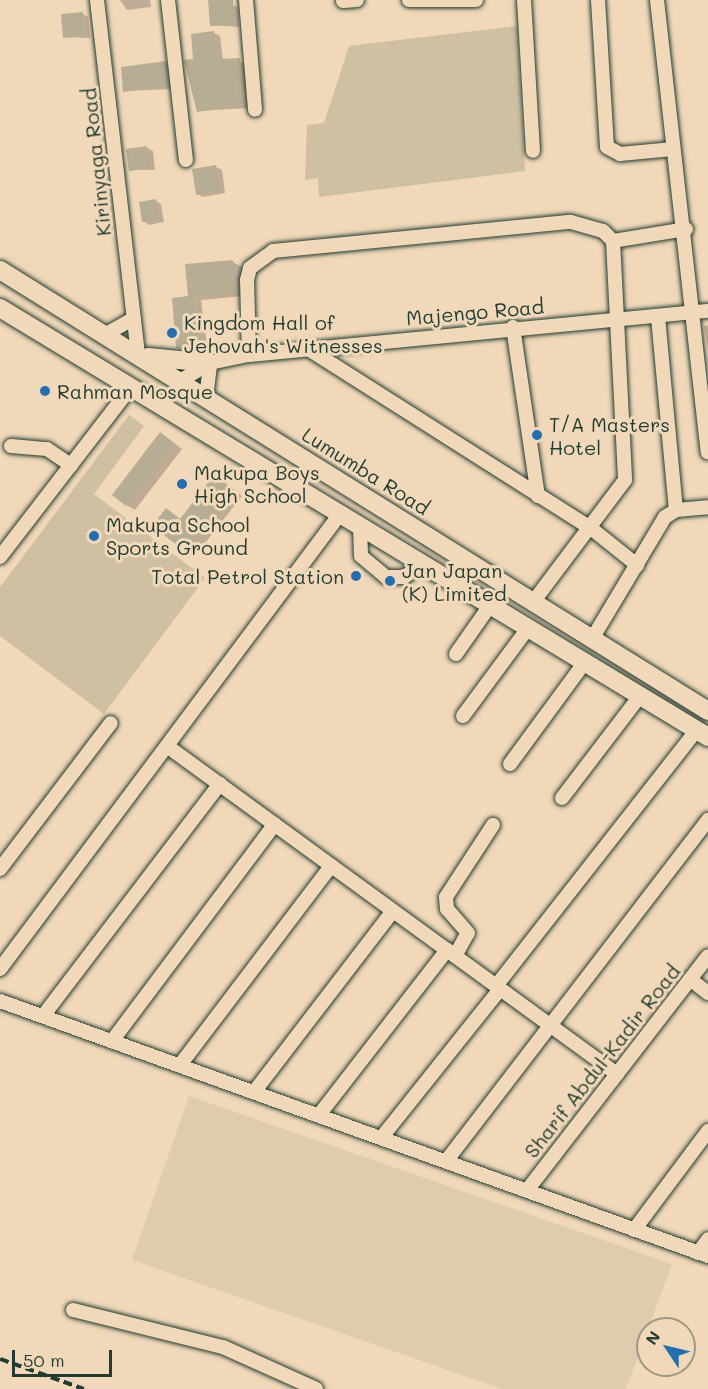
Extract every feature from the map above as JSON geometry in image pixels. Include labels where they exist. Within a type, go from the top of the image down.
[{"type":"main road","name":"Lumumba Road","points":[[0,270],[708,711]]},
{"type":"main road","points":[[0,308],[703,734]]},
{"type":"main road","points":[[96,365],[110,337]]},
{"type":"main road","points":[[139,355],[210,363]]},
{"type":"main road","points":[[161,407],[180,381]]},
{"type":"street","name":"Kirinyaga Road","points":[[97,0],[139,355]]},
{"type":"street","points":[[168,0],[186,160]]},
{"type":"street","points":[[246,0],[255,110]]},
{"type":"street","points":[[409,0],[476,0]]},
{"type":"street","points":[[524,0],[533,151]]},
{"type":"street","points":[[598,0],[607,147],[620,154],[673,149]]},
{"type":"street","points":[[657,0],[673,149],[686,229],[688,313],[708,452]]},
{"type":"street","points":[[249,355],[247,280],[250,268],[273,252],[571,222],[593,226],[613,241],[686,229]]},
{"type":"street","points":[[533,602],[592,529],[625,480],[613,322],[613,241]]},
{"type":"street","name":"Majengo Road","points":[[180,381],[210,363],[249,355],[513,327],[613,322],[708,311]]},
{"type":"street","points":[[658,317],[676,510]]},
{"type":"street","points":[[110,337],[133,319]]},
{"type":"street","points":[[513,327],[538,496]]},
{"type":"street","points":[[310,350],[592,529],[637,565]]},
{"type":"street","points":[[206,398],[210,363]]},
{"type":"street","points":[[0,557],[5,541],[71,465],[131,387]]},
{"type":"street","points":[[11,446],[47,450],[71,465]]},
{"type":"street","points":[[592,639],[665,517],[676,510],[708,507]]},
{"type":"street","points":[[0,969],[340,514]]},
{"type":"street","points":[[360,526],[361,556],[386,577],[404,577],[423,564]]},
{"type":"street","points":[[456,654],[491,604]]},
{"type":"street","points":[[463,716],[528,628]]},
{"type":"street","points":[[510,764],[585,662]]},
{"type":"street","points":[[562,798],[640,696]]},
{"type":"street","points":[[0,869],[111,723]]},
{"type":"street","points":[[382,1137],[498,987],[703,734]]},
{"type":"street","points":[[167,746],[617,1074]]},
{"type":"street","points":[[43,1016],[220,784]]},
{"type":"street","points":[[447,1160],[708,820]]},
{"type":"street","points":[[112,1041],[275,824]]},
{"type":"street","points":[[319,1114],[468,933],[447,909],[446,897],[493,825]]},
{"type":"street","points":[[180,1065],[332,866]]},
{"type":"street","points":[[254,1092],[393,911]]},
{"type":"street","name":"Sharif Abdul-Kadir Road","points":[[528,1189],[708,956]]},
{"type":"street","points":[[690,979],[708,993]]},
{"type":"street","points":[[0,1001],[528,1189],[703,1254],[708,1239]]},
{"type":"street","points":[[634,1230],[708,1131]]},
{"type":"street","points":[[73,1310],[223,1347],[316,1389]]},
{"type":"shaded area","points":[[517,26],[525,171],[319,197],[318,178],[305,180],[307,125],[324,123],[349,46]]},
{"type":"shaded area","name":"Makupa School Sports Ground","points":[[129,415],[144,426],[94,494],[205,578],[104,714],[0,636],[0,587]]},
{"type":"shaded area","points":[[189,1096],[672,1264],[652,1317],[636,1317],[636,1362],[626,1389],[502,1389],[132,1260]]},
{"type":"building","points":[[208,0],[233,0],[234,25],[210,26]]},
{"type":"building","points":[[83,12],[85,36],[63,38],[61,14]]},
{"type":"building","points":[[214,31],[218,59],[240,58],[243,105],[197,112],[184,60],[193,59],[191,34]]},
{"type":"building","points":[[166,61],[169,86],[123,92],[121,67]]},
{"type":"building","points":[[147,146],[150,168],[129,171],[126,149]]},
{"type":"building","points":[[216,165],[220,191],[196,195],[192,169]]},
{"type":"building","points":[[156,199],[159,220],[142,222],[139,202]]},
{"type":"building","points":[[233,260],[236,292],[193,296],[200,349],[176,348],[172,298],[188,296],[185,264]]},
{"type":"building","points":[[160,432],[174,443],[126,506],[112,495]]},
{"type":"building","points":[[214,475],[234,489],[186,552],[152,526],[166,508],[180,519]]},
{"type":"railway","points":[[0,1359],[84,1389]]},
{"type":"place","name":"Kingdom Hall of Jehovah's Witnesses","points":[[172,333]]},
{"type":"place","name":"Rahman Mosque","points":[[45,391]]},
{"type":"place","name":"T/A Masters Hotel","points":[[537,435]]},
{"type":"place","name":"Makupa Boys High School","points":[[182,484]]},
{"type":"place","name":"Makupa School Sports Ground","points":[[94,536]]},
{"type":"place","name":"Total Petrol Station","points":[[356,576]]},
{"type":"place","name":"Jan Japan (K) Limited","points":[[390,581]]}]
